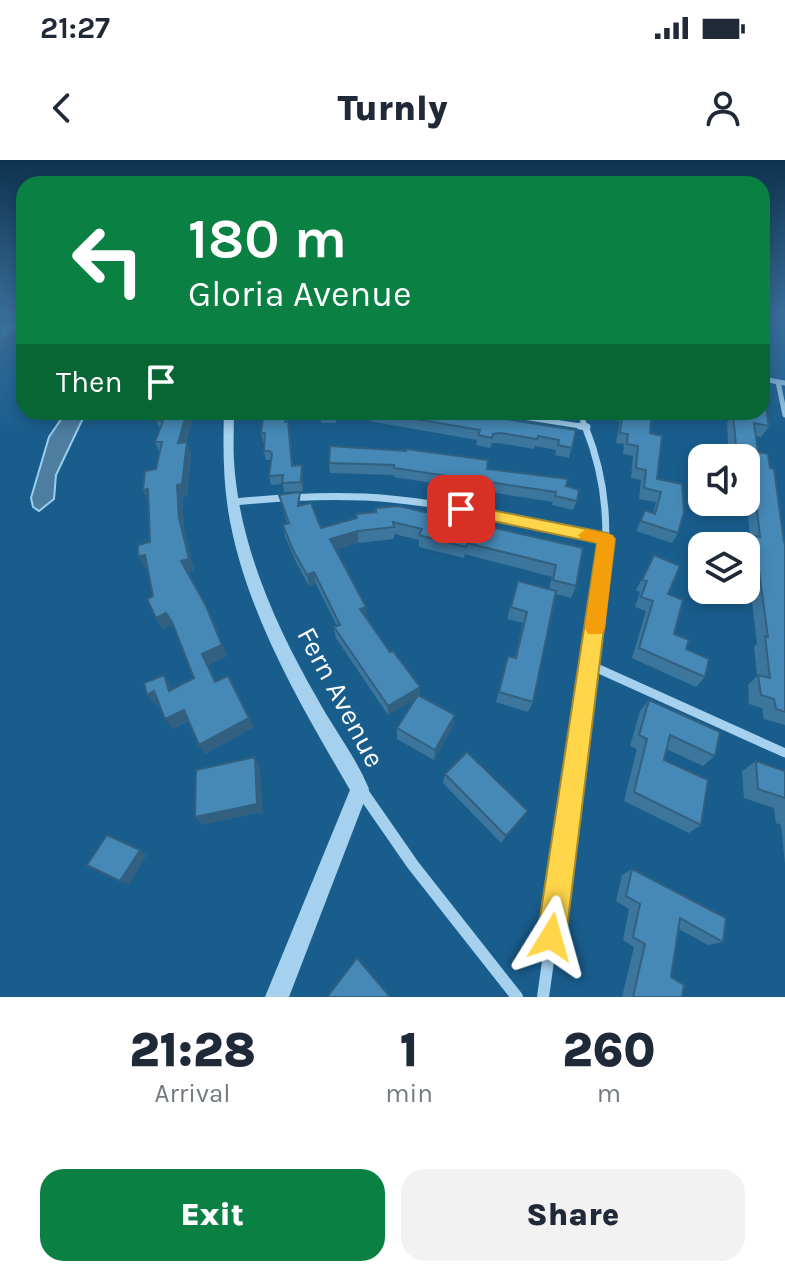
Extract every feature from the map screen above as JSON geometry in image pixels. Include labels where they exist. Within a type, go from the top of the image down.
[{"type":"street","points":[[782,382],[785,415]]},
{"type":"street","name":"Fern Avenue","points":[[229,420],[228,465],[233,502],[257,586],[289,660],[324,729],[360,789],[277,997]]},
{"type":"street","points":[[542,420],[587,427]]},
{"type":"street","points":[[543,997],[607,539],[603,483],[583,420]]},
{"type":"street","points":[[233,502],[295,496],[395,499],[461,509],[607,539]]},
{"type":"street","points":[[590,665],[785,753]]},
{"type":"street","points":[[360,789],[413,865],[517,997]]},
{"type":"water","points":[[61,420],[82,420],[56,475],[54,499],[39,511],[33,507],[31,498],[49,437]]},
{"type":"building","points":[[185,420],[178,443],[187,442],[182,484],[177,485],[179,518],[189,559],[181,561],[206,606],[222,645],[202,654],[215,682],[228,676],[249,718],[199,745],[184,710],[165,719],[154,691],[147,695],[144,683],[164,675],[169,691],[194,678],[172,622],[166,613],[156,618],[147,599],[153,596],[145,555],[138,556],[138,545],[150,542],[148,489],[143,490],[145,471],[156,469],[162,442],[155,442],[163,421],[156,421]]},
{"type":"building","points":[[263,420],[288,422],[292,466],[302,465],[301,482],[282,483],[283,475],[269,476],[272,454],[264,451],[265,433],[261,433]]},
{"type":"building","points":[[422,420],[512,420],[576,430],[572,448],[558,445],[559,440],[538,436],[537,439],[501,433],[493,434],[492,438],[478,435],[480,430]]},
{"type":"building","points":[[622,420],[651,420],[650,433],[662,436],[657,479],[682,484],[684,512],[678,533],[641,521],[645,510],[655,514],[661,492],[644,488],[646,470],[636,468],[638,446],[627,444],[628,434],[620,433]]},
{"type":"building","points":[[734,420],[768,420],[769,426],[754,423],[757,444],[736,444]]},
{"type":"building","points":[[330,446],[406,449],[488,460],[487,469],[568,479],[566,486],[579,490],[577,501],[555,496],[556,492],[394,468],[394,465],[329,463]]},
{"type":"building","points":[[760,452],[768,454],[770,468],[774,469],[785,543],[785,712],[776,709],[774,699],[761,695],[758,675],[770,678],[760,578]]},
{"type":"building","points":[[300,492],[298,506],[311,503],[321,528],[357,518],[356,514],[376,512],[376,508],[398,506],[583,548],[576,586],[553,580],[556,565],[467,543],[466,547],[419,535],[422,529],[393,522],[394,527],[358,531],[330,539],[366,607],[360,609],[390,652],[393,651],[420,687],[388,706],[334,627],[340,625],[314,572],[307,575],[293,550],[283,525],[289,523],[279,495]]},
{"type":"building","points":[[654,555],[680,566],[668,594],[683,600],[674,634],[689,640],[686,649],[709,659],[705,677],[639,648],[653,601],[641,597],[647,581],[642,580]]},
{"type":"building","points":[[518,581],[556,591],[533,702],[499,692],[508,656],[516,658],[527,612],[511,607]]},
{"type":"building","points":[[418,695],[455,715],[435,750],[397,728]]},
{"type":"building","points":[[649,700],[720,732],[715,756],[670,735],[664,760],[708,780],[701,825],[634,792],[647,739],[639,735]]},
{"type":"building","points":[[467,752],[528,811],[506,836],[445,774]]},
{"type":"building","points":[[255,757],[257,804],[195,817],[196,770]]},
{"type":"building","points":[[756,761],[785,771],[785,798],[758,789]]},
{"type":"building","points":[[107,835],[140,850],[120,881],[87,865]]},
{"type":"building","points":[[632,869],[726,918],[723,942],[680,918],[671,977],[684,985],[682,997],[633,997],[645,944],[633,937],[640,904],[626,896]]},
{"type":"building","points":[[357,958],[390,997],[328,996]]},
{"type":"slow traffic","points":[[586,535],[607,539],[595,628]]},
{"type":"route","points":[[461,509],[607,539],[551,937]]}]
